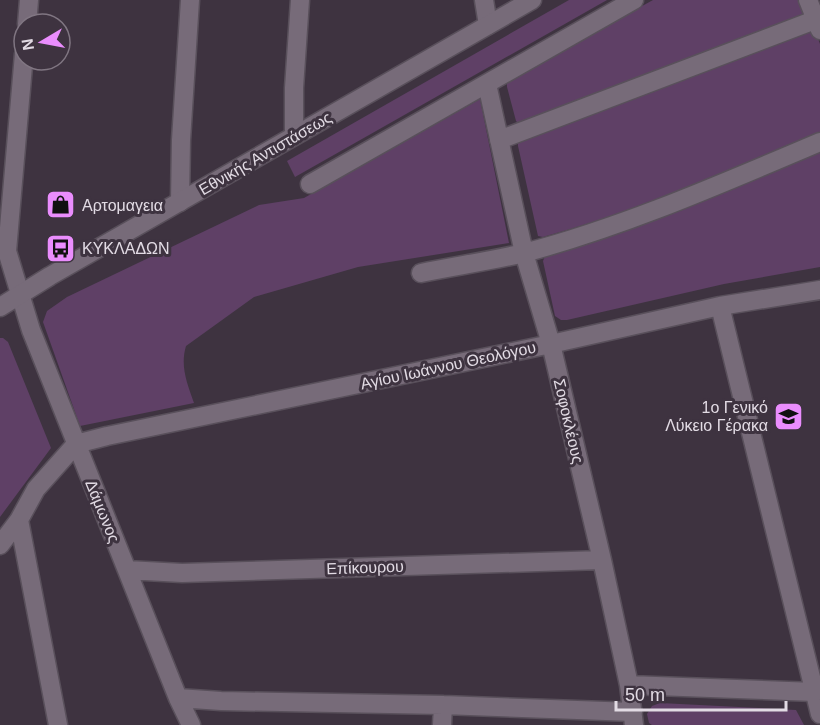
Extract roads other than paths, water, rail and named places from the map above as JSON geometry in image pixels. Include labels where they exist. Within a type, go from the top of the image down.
[{"type":"street","points":[[180,202],[189,0]]},
{"type":"street","points":[[294,135],[294,88],[300,0]]},
{"type":"street","points":[[484,0],[488,25]]},
{"type":"street","name":"Εθνικής Αντιστάσεως","points":[[0,307],[294,135],[532,0]]},
{"type":"street","points":[[310,184],[634,0]]},
{"type":"street","points":[[500,141],[819,23],[807,0]]},
{"type":"street","name":"Δάμωνος","points":[[22,72],[7,251],[31,330],[178,698],[191,725]]},
{"type":"street","name":"Σοφοκλέους","points":[[487,84],[524,253],[551,344],[603,560],[634,719]]},
{"type":"street","points":[[421,273],[524,253],[608,226],[679,200],[820,142]]},
{"type":"street","name":"Αγίου Ιωάννου Θεολόγου","points":[[76,444],[720,306],[820,290]]},
{"type":"street","points":[[720,306],[820,714]]},
{"type":"street","points":[[0,545],[36,489],[76,444]]},
{"type":"street","points":[[18,520],[58,725]]},
{"type":"street","name":"Επίκουρου","points":[[127,570],[182,573],[603,560]]},
{"type":"street","points":[[629,685],[815,692]]},
{"type":"street","points":[[178,698],[233,702],[443,705],[634,719]]},
{"type":"street","points":[[442,725],[443,705]]},
{"type":"place","name":"Αρτομαγεια","points":[[61,205]]},
{"type":"place","name":"ΚΥΚΛΑΔΩΝ","points":[[61,248]]},
{"type":"place","name":"1ο Γενικό Λύκειο Γέρακα","points":[[789,416]]}]
